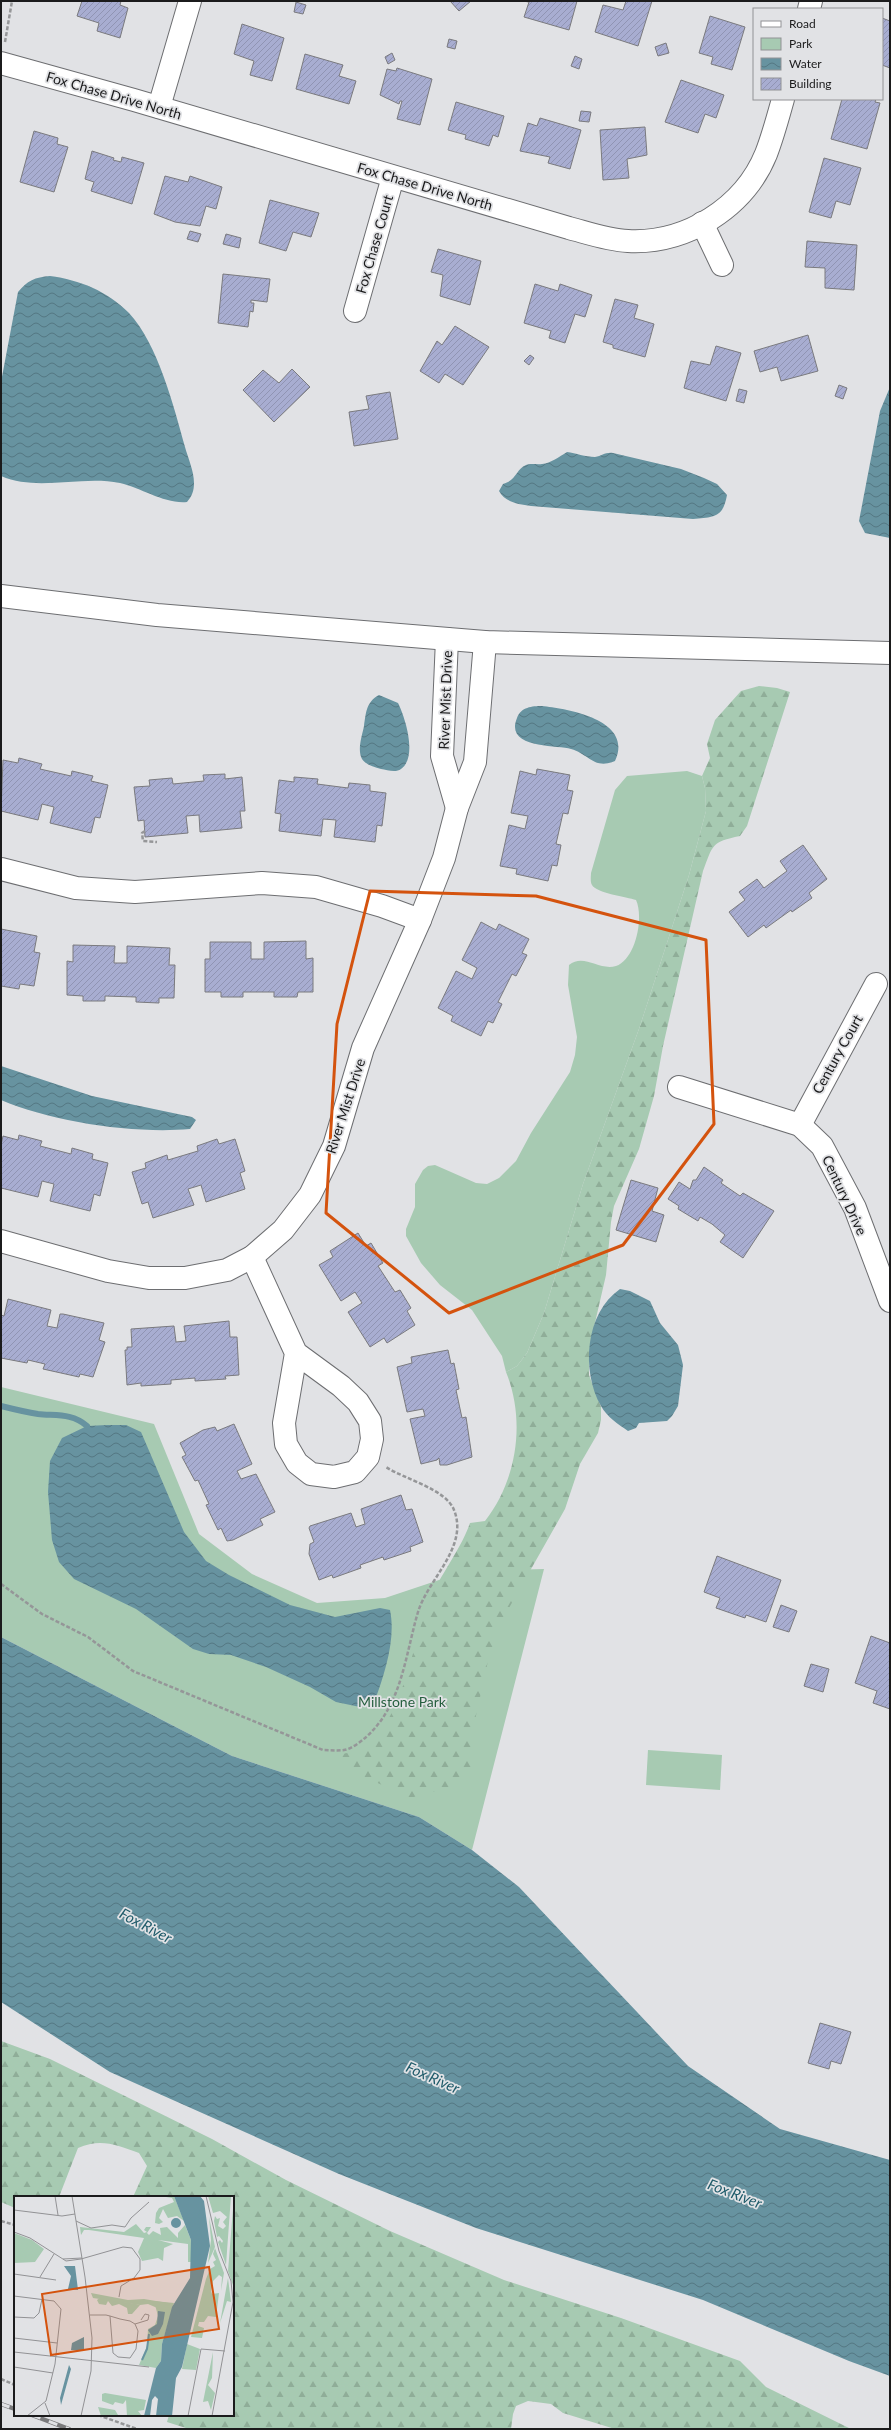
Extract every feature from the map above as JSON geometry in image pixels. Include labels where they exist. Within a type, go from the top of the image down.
[{"type":"street","points":[[159,107],[190,1]]},
{"type":"street","name":"Fox Chase Drive North","points":[[3,54],[159,107],[583,232],[628,241],[659,239],[702,223],[733,202],[750,183],[766,155],[783,100]]},
{"type":"street","name":"Fox Chase Court","points":[[356,311],[393,177]]},
{"type":"street","points":[[702,223],[722,265]]},
{"type":"street","points":[[1,596],[157,615],[485,642],[890,653]]},
{"type":"street","name":"River Mist Drive","points":[[447,639],[442,756],[457,808]]},
{"type":"street","name":"River Mist Drive","points":[[1,1241],[108,1271],[149,1278],[185,1278],[227,1270],[252,1257],[283,1230],[310,1195],[334,1146],[363,1048],[420,920],[444,858],[457,808],[475,762],[485,642]]},
{"type":"street","points":[[1,869],[76,888],[135,892],[262,883],[316,887],[382,906],[420,920]]},
{"type":"street","name":"Century Court","points":[[800,1125],[876,984]]},
{"type":"street","name":"Century Drive","points":[[679,1087],[800,1125],[822,1146],[839,1175],[855,1208],[890,1301]]},
{"type":"street","points":[[252,1257],[296,1353],[341,1386],[358,1402],[370,1422],[372,1439],[368,1457],[355,1472],[334,1478],[312,1474],[297,1463],[286,1444],[284,1423],[296,1353]]},
{"type":"path","points":[[3,54],[12,1]]},
{"type":"path","points":[[145,831],[142,832],[143,841],[157,842]]},
{"type":"path","points":[[1,1584],[42,1614],[88,1637],[117,1660],[140,1674],[323,1750],[345,1750],[359,1743],[373,1731],[388,1709],[405,1670],[418,1612],[453,1549],[458,1526],[454,1509],[443,1497],[368,1457]]},
{"type":"path","points":[[1,2221],[14,2225]]},
{"type":"path","points":[[1,2379],[14,2384]]},
{"type":"path","points":[[101,2416],[137,2429]]},
{"type":"highlighted area","points":[[370,891],[536,896],[706,940],[714,1124],[623,1245],[449,1313],[326,1213],[337,1024]]},
{"type":"green space","points":[[759,686],[777,688],[790,692],[747,826],[740,836],[723,840],[714,846],[703,871],[663,1046],[654,1096],[639,1149],[614,1206],[606,1275],[591,1340],[589,1362],[589,1375],[601,1407],[601,1420],[598,1433],[580,1464],[565,1509],[500,1624],[488,1661],[471,1742],[474,1767],[462,1784],[410,1798],[354,1772],[342,1764],[335,1755],[362,1749],[375,1738],[386,1723],[403,1686],[430,1599],[460,1545],[470,1523],[485,1521],[496,1505],[505,1487],[515,1450],[517,1430],[516,1410],[506,1372],[517,1366],[527,1353],[544,1313],[583,1184],[640,1026],[689,875],[706,811],[705,788],[702,776],[710,758],[707,744],[715,720],[741,691]]},
{"type":"green space","points":[[687,771],[702,776],[705,788],[706,811],[689,875],[640,1026],[583,1184],[544,1313],[527,1353],[517,1366],[506,1372],[502,1356],[472,1310],[440,1285],[421,1263],[406,1236],[406,1229],[415,1207],[415,1184],[423,1170],[428,1166],[435,1165],[476,1183],[487,1184],[499,1178],[516,1161],[531,1133],[570,1072],[575,1055],[577,1037],[568,985],[569,965],[575,962],[586,961],[610,967],[616,966],[623,962],[629,955],[636,937],[639,916],[636,900],[599,890],[592,885],[591,882],[591,873],[615,790],[627,776]]},
{"type":"green space","name":"Millstone Park","points":[[1,1387],[154,1424],[199,1534],[252,1574],[317,1603],[385,1598],[466,1571],[544,1569],[472,1850],[419,1817],[232,1756],[1,1637]]},
{"type":"green space","points":[[648,1750],[722,1755],[720,1790],[646,1785]]},
{"type":"green space","points":[[1,2041],[50,2059],[212,2139],[286,2180],[390,2231],[504,2280],[621,2318],[740,2361],[766,2387],[851,2429],[615,2429],[563,2413],[551,2404],[528,2401],[516,2406],[513,2414],[511,2429],[189,2429],[167,2422],[169,2416],[234,2416],[234,2196],[133,2196],[147,2166],[139,2153],[116,2145],[94,2143],[78,2148],[59,2196],[14,2196],[14,2208],[1,2202]]},
{"type":"water","points":[[50,276],[72,280],[112,298],[129,313],[139,326],[157,358],[176,414],[192,469],[194,488],[187,502],[170,501],[120,483],[90,481],[30,483],[15,481],[1,476],[1,382],[18,292],[32,280]]},
{"type":"water","points":[[890,387],[890,538],[865,533],[859,521],[880,411]]},
{"type":"water","points":[[567,452],[595,457],[613,453],[681,469],[717,484],[727,495],[725,503],[720,512],[712,517],[693,519],[517,504],[505,498],[499,491],[503,484],[511,480],[520,469],[528,464],[549,462]]},
{"type":"water","points":[[379,695],[398,703],[407,727],[409,756],[406,763],[397,771],[370,766],[362,759],[360,751],[360,743],[367,708],[371,701]]},
{"type":"water","points":[[534,706],[542,706],[582,714],[596,719],[607,726],[615,736],[618,747],[615,761],[602,764],[577,751],[534,744],[518,735],[515,728],[517,718],[521,711]]},
{"type":"water","points":[[1,1066],[92,1096],[192,1117],[196,1120],[190,1129],[144,1130],[94,1125],[44,1115],[1,1100]]},
{"type":"water","points":[[620,1289],[630,1291],[650,1301],[660,1323],[678,1345],[683,1365],[678,1406],[672,1416],[667,1421],[639,1423],[636,1428],[628,1431],[603,1410],[595,1392],[589,1360],[593,1327],[599,1312],[608,1299]]},
{"type":"water","points":[[126,1425],[141,1432],[184,1532],[206,1561],[229,1575],[290,1605],[335,1617],[380,1608],[390,1610],[392,1632],[391,1644],[386,1667],[375,1700],[360,1707],[336,1702],[310,1687],[266,1667],[231,1655],[209,1654],[193,1649],[136,1609],[74,1579],[59,1562],[52,1540],[48,1492],[50,1461],[62,1438],[87,1426]]},
{"type":"water","name":"Fox River","points":[[1,1637],[232,1756],[419,1817],[472,1850],[519,1887],[688,2066],[780,2129],[890,2160],[890,2376],[849,2361],[703,2300],[476,2228],[339,2174],[110,2072],[1,2002]]},
{"type":"building","points":[[82,1],[121,1],[120,5],[128,8],[120,38],[97,31],[99,23],[77,16]]},
{"type":"building","points":[[450,1],[471,1],[459,11]]},
{"type":"building","points":[[523,1],[577,1],[569,30],[524,17],[529,2]]},
{"type":"building","points":[[626,1],[652,1],[638,46],[595,32],[603,5],[623,10]]},
{"type":"building","points":[[296,2],[306,5],[303,14],[294,12]]},
{"type":"building","points":[[710,16],[745,27],[732,70],[711,64],[713,57],[699,53]]},
{"type":"building","points":[[883,18],[890,21],[890,68],[883,65]]},
{"type":"building","points":[[242,24],[284,38],[272,81],[250,75],[254,61],[234,54]]},
{"type":"building","points":[[449,39],[457,41],[455,49],[447,47]]},
{"type":"building","points":[[666,43],[669,53],[658,56],[655,47]]},
{"type":"building","points":[[392,53],[395,60],[388,64],[385,57]]},
{"type":"building","points":[[305,54],[343,65],[339,76],[356,81],[349,104],[296,89]]},
{"type":"building","points":[[575,56],[582,59],[579,69],[571,66]]},
{"type":"building","points":[[397,68],[432,79],[420,125],[397,119],[402,101],[400,101],[399,104],[380,95],[387,69],[396,71]]},
{"type":"building","points":[[681,80],[724,95],[716,118],[705,114],[698,133],[665,122]]},
{"type":"building","points":[[842,100],[876,100],[875,102],[880,103],[867,149],[831,139]]},
{"type":"building","points":[[456,102],[504,116],[498,137],[493,135],[489,146],[465,139],[466,135],[448,130]]},
{"type":"building","points":[[581,111],[591,112],[589,122],[579,121]]},
{"type":"building","points":[[540,118],[581,130],[570,169],[548,163],[550,157],[520,151],[528,123],[537,126]]},
{"type":"building","points":[[645,127],[647,155],[627,159],[629,178],[603,180],[600,130]]},
{"type":"building","points":[[34,131],[58,138],[57,144],[68,147],[54,192],[20,182]]},
{"type":"building","points":[[92,151],[114,158],[113,160],[121,162],[122,157],[144,163],[132,204],[91,191],[94,182],[85,179]]},
{"type":"building","points":[[824,158],[861,168],[850,205],[836,201],[831,218],[809,212]]},
{"type":"building","points":[[165,176],[188,182],[190,176],[222,187],[216,209],[206,206],[200,226],[175,222],[154,214]]},
{"type":"building","points":[[270,200],[319,213],[311,237],[293,232],[286,251],[259,243]]},
{"type":"building","points":[[190,231],[201,234],[198,242],[187,239]]},
{"type":"building","points":[[226,234],[241,238],[239,248],[223,244]]},
{"type":"building","points":[[807,241],[857,245],[854,290],[825,288],[825,268],[805,267]]},
{"type":"building","points":[[438,249],[481,261],[470,305],[440,296],[443,275],[431,272]]},
{"type":"building","points":[[223,274],[270,279],[267,302],[251,300],[251,303],[254,303],[253,312],[250,311],[248,327],[218,323]]},
{"type":"building","points":[[535,284],[558,291],[560,284],[592,295],[585,317],[575,314],[565,343],[549,338],[551,331],[524,323]]},
{"type":"building","points":[[615,299],[638,305],[634,318],[654,324],[645,357],[613,348],[613,345],[603,342]]},
{"type":"building","points":[[455,326],[489,347],[463,385],[445,374],[439,383],[420,371],[437,341],[442,345]]},
{"type":"building","points":[[808,335],[818,371],[781,381],[777,367],[760,372],[754,351]]},
{"type":"building","points":[[716,346],[741,353],[726,401],[684,388],[691,361],[710,365]]},
{"type":"building","points":[[530,355],[534,358],[529,365],[524,361]]},
{"type":"building","points":[[292,369],[310,387],[274,422],[243,390],[263,370],[279,383]]},
{"type":"building","points":[[839,385],[847,388],[843,399],[835,396]]},
{"type":"building","points":[[739,389],[747,391],[744,403],[736,401]]},
{"type":"building","points":[[390,392],[398,439],[354,446],[349,412],[369,409],[366,396]]},
{"type":"building","points":[[19,758],[42,764],[40,769],[71,776],[72,771],[93,776],[91,781],[108,785],[100,818],[95,817],[91,833],[50,823],[54,807],[42,804],[38,820],[1,811],[3,760],[18,763]]},
{"type":"building","points":[[537,769],[570,775],[567,790],[573,791],[568,814],[563,813],[556,844],[561,845],[557,866],[552,865],[548,881],[516,874],[517,869],[500,866],[509,825],[525,829],[528,816],[511,813],[520,771],[536,775]]},
{"type":"building","points":[[225,774],[225,779],[242,777],[245,811],[240,811],[242,828],[200,832],[199,815],[186,816],[188,833],[145,837],[144,820],[138,821],[134,787],[150,786],[149,780],[172,778],[173,784],[204,781],[203,775]]},
{"type":"building","points":[[294,777],[318,779],[317,784],[348,788],[349,783],[370,785],[370,791],[386,793],[382,826],[377,825],[375,842],[334,837],[336,820],[323,819],[321,836],[279,831],[281,814],[275,813],[279,780],[294,782]]},
{"type":"building","points":[[803,845],[827,879],[809,893],[812,898],[792,912],[791,910],[766,928],[764,925],[748,937],[729,912],[745,900],[739,892],[757,879],[764,888],[787,871],[780,861]]},
{"type":"building","points":[[481,922],[496,930],[499,924],[529,939],[522,953],[527,955],[516,976],[512,974],[498,1002],[502,1004],[493,1023],[488,1021],[481,1036],[451,1021],[453,1016],[438,1008],[456,971],[472,979],[477,968],[462,960]]},
{"type":"building","points":[[1,929],[37,936],[34,952],[40,953],[34,986],[20,984],[19,989],[1,986]]},
{"type":"building","points":[[306,941],[306,959],[313,958],[313,992],[298,992],[297,997],[274,997],[274,992],[243,992],[243,997],[221,997],[221,992],[205,992],[205,959],[210,959],[210,942],[251,942],[251,959],[264,959],[264,942]]},
{"type":"building","points":[[73,945],[115,946],[114,963],[127,963],[127,946],[170,948],[169,965],[175,965],[174,998],[159,998],[159,1003],[136,1002],[136,997],[105,996],[105,1001],[83,1001],[83,996],[67,995],[67,961],[73,962]]},
{"type":"building","points":[[19,1135],[42,1141],[40,1146],[71,1154],[72,1148],[93,1154],[92,1159],[108,1163],[100,1196],[94,1194],[90,1211],[50,1201],[54,1184],[42,1181],[38,1197],[1,1188],[1,1145],[3,1136],[18,1140]]},
{"type":"building","points":[[217,1139],[219,1144],[235,1139],[245,1171],[240,1173],[245,1189],[206,1202],[201,1185],[188,1189],[194,1205],[153,1218],[148,1202],[142,1204],[132,1172],[146,1168],[145,1163],[167,1155],[168,1160],[198,1151],[197,1146]]},
{"type":"building","points":[[704,1167],[723,1180],[721,1183],[740,1196],[743,1193],[774,1211],[743,1258],[720,1242],[725,1235],[712,1224],[700,1217],[698,1221],[678,1209],[679,1206],[668,1199],[679,1182],[690,1189],[693,1180],[696,1180]]},
{"type":"building","points":[[631,1180],[658,1188],[652,1211],[664,1215],[656,1242],[616,1230]]},
{"type":"building","points":[[358,1233],[366,1246],[371,1243],[383,1263],[378,1266],[395,1292],[400,1290],[411,1308],[407,1311],[415,1325],[387,1343],[384,1338],[370,1347],[348,1312],[362,1303],[355,1292],[341,1301],[319,1265],[333,1257],[330,1251]]},
{"type":"building","points":[[8,1299],[51,1310],[47,1326],[57,1328],[60,1314],[104,1323],[99,1340],[105,1342],[93,1377],[80,1374],[79,1377],[43,1369],[45,1364],[28,1360],[27,1363],[1,1358],[1,1315],[4,1316]]},
{"type":"building","points":[[229,1321],[230,1337],[237,1337],[239,1375],[225,1376],[226,1379],[195,1381],[195,1378],[171,1380],[171,1384],[141,1386],[141,1383],[127,1385],[125,1350],[127,1350],[127,1347],[132,1347],[131,1329],[174,1326],[176,1342],[186,1341],[184,1326]]},
{"type":"building","points":[[448,1350],[451,1364],[454,1363],[459,1389],[456,1390],[462,1418],[466,1417],[472,1457],[447,1465],[440,1465],[439,1458],[437,1460],[421,1464],[410,1419],[425,1416],[423,1409],[407,1412],[397,1367],[412,1363],[411,1357]]},
{"type":"building","points":[[234,1424],[252,1464],[237,1471],[241,1479],[256,1474],[275,1512],[260,1519],[263,1525],[233,1540],[227,1541],[221,1528],[218,1530],[206,1505],[209,1504],[198,1480],[195,1481],[182,1457],[186,1455],[180,1443],[203,1430],[215,1427],[217,1431]]},
{"type":"building","points":[[401,1495],[406,1510],[412,1509],[423,1542],[410,1547],[411,1551],[384,1560],[383,1557],[360,1565],[361,1568],[333,1578],[332,1575],[319,1580],[309,1554],[310,1544],[314,1542],[309,1528],[310,1526],[351,1513],[356,1527],[365,1524],[361,1509]]},
{"type":"building","points":[[717,1556],[781,1580],[766,1622],[746,1615],[745,1618],[716,1608],[720,1598],[704,1592]]},
{"type":"building","points":[[781,1605],[797,1611],[789,1632],[773,1627]]},
{"type":"building","points":[[871,1636],[890,1643],[890,1709],[873,1703],[877,1691],[855,1683]]},
{"type":"building","points":[[811,1664],[829,1669],[823,1692],[804,1686]]},
{"type":"building","points":[[820,2023],[851,2032],[841,2064],[831,2061],[829,2069],[808,2063]]},
{"type":"waterway","points":[[1,1406],[38,1414],[70,1417],[87,1426]]},
{"type":"railway","points":[[1,2404],[14,2409]]},
{"type":"railway","points":[[35,2416],[69,2429]]}]
